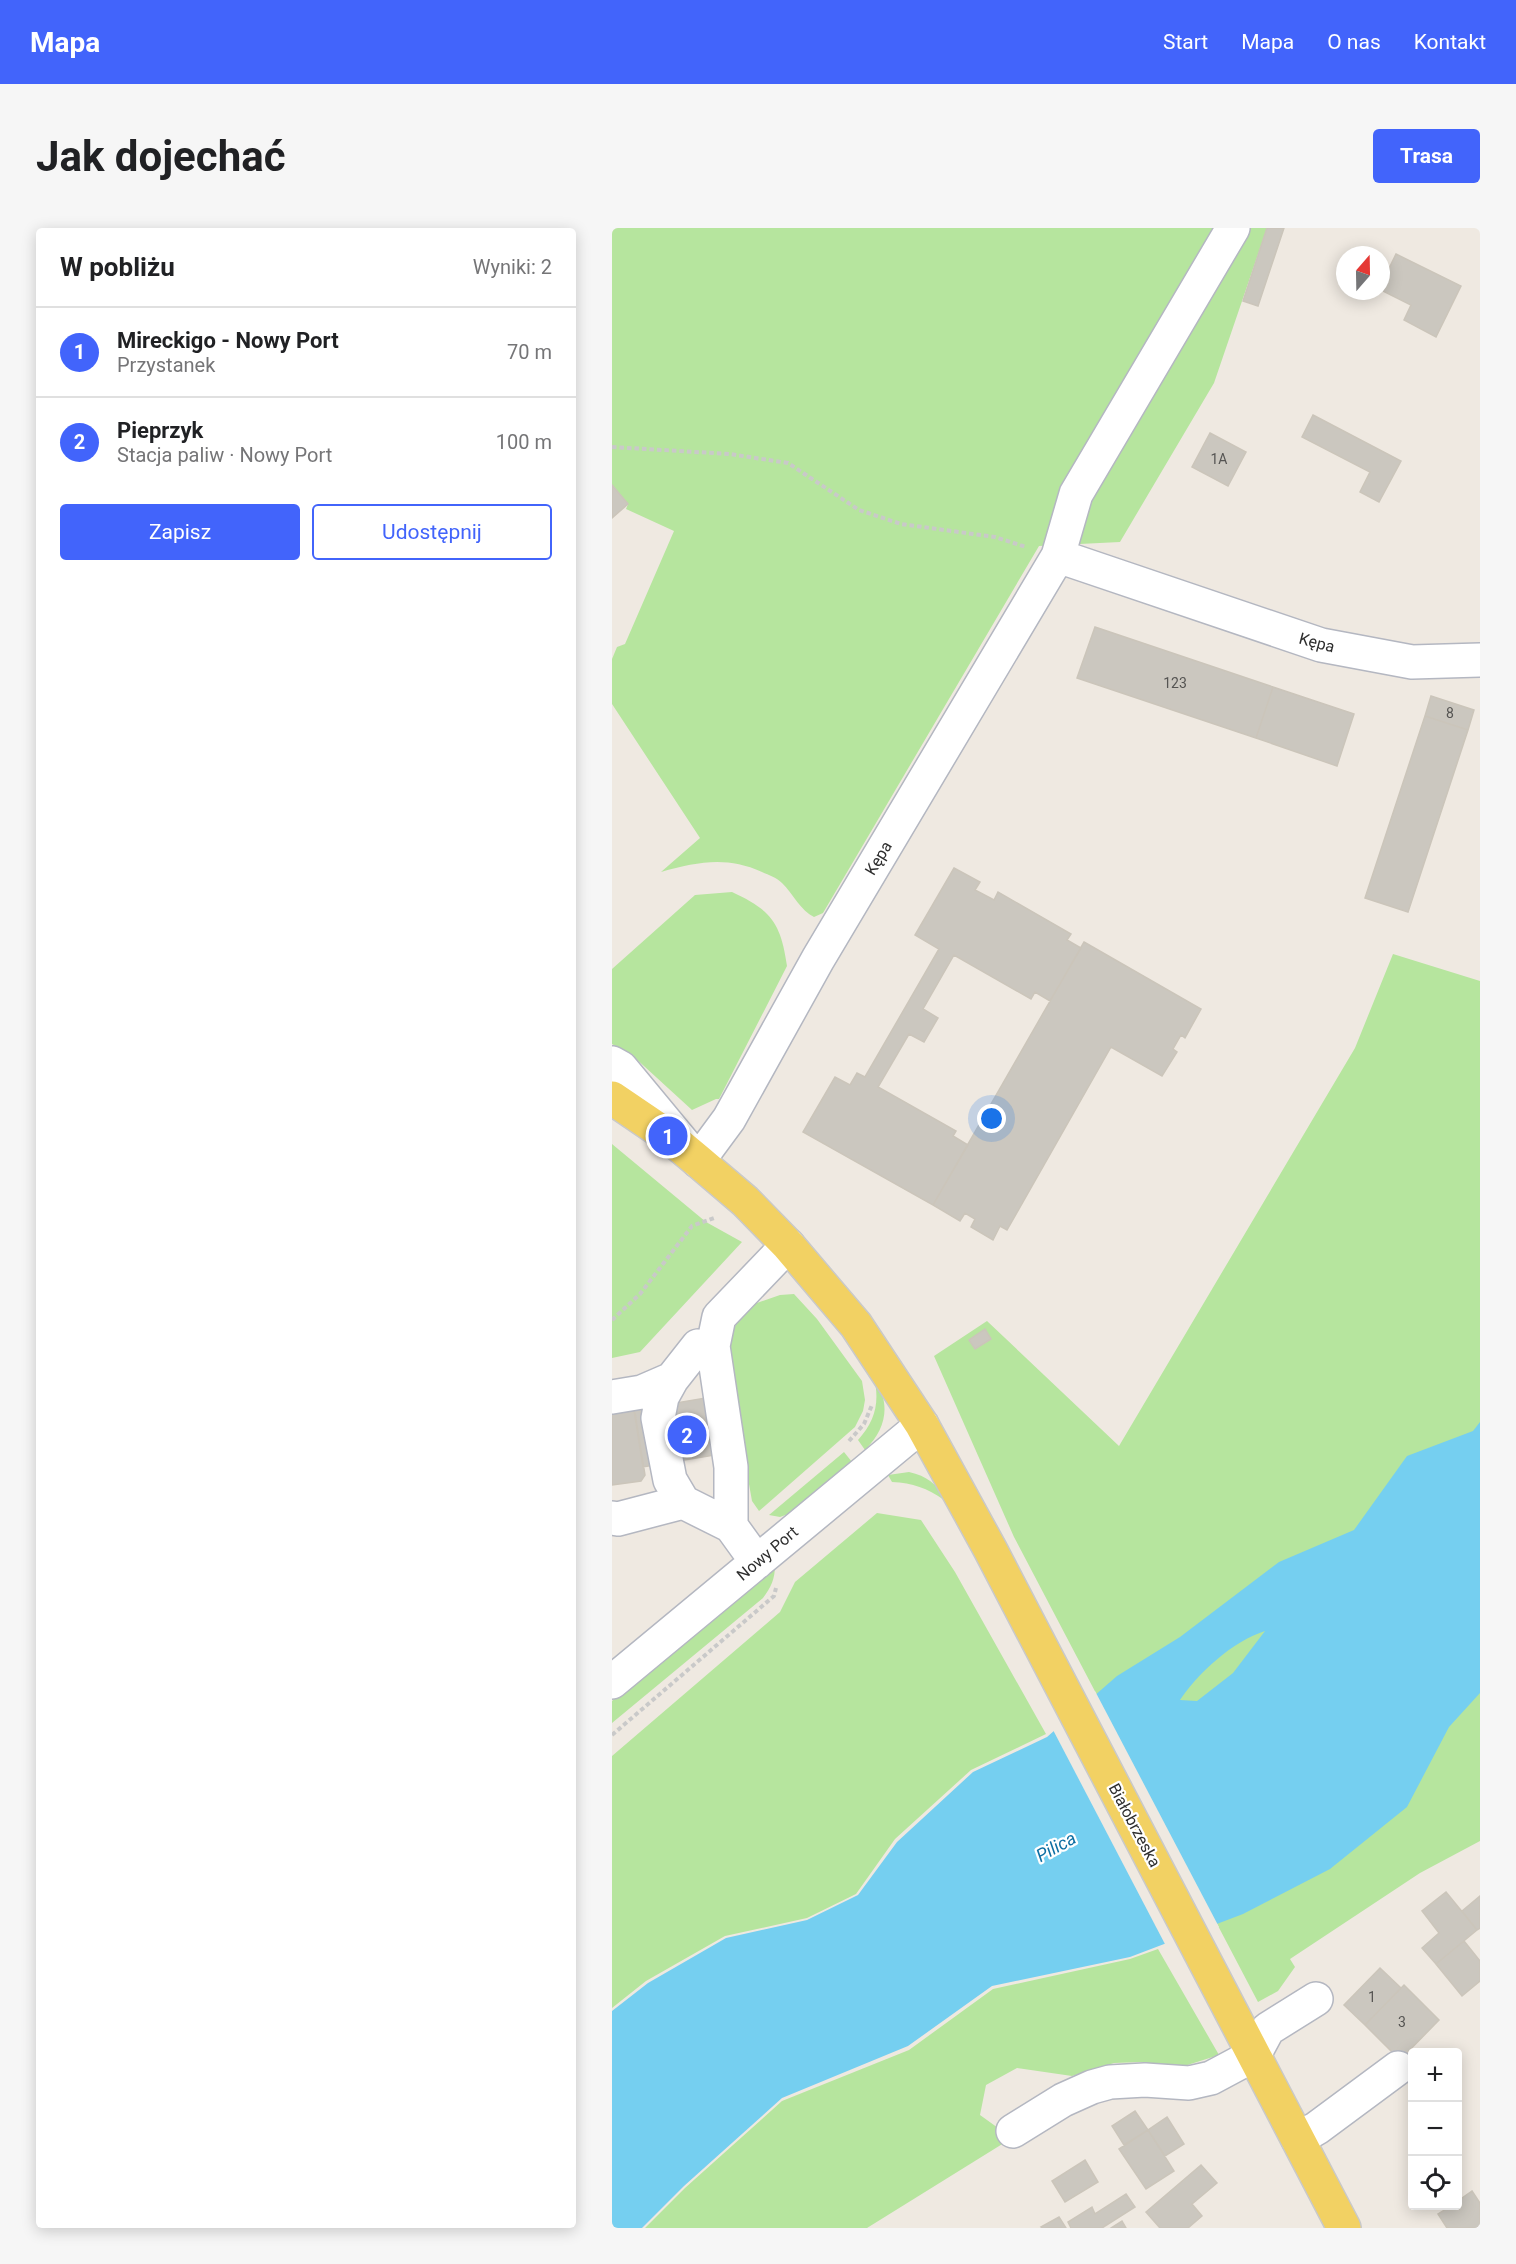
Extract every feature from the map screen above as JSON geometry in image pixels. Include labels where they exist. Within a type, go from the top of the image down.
[{"type":"main road","name":"Białobrzeska","points":[[612,1098],[668,1136],[698,1161],[745,1201],[788,1245],[856,1325],[922,1425],[990,1549],[1222,1993],[1341,2227]]},
{"type":"street","name":"Kępa","points":[[698,1161],[729,1119],[818,959],[1058,556],[1076,494],[1233,228]]},
{"type":"street","name":"Kępa","points":[[1058,556],[1321,645],[1412,662],[1480,660]]},
{"type":"street","points":[[612,1063],[621,1068],[698,1161]]},
{"type":"street","points":[[731,1526],[683,1502],[670,1480],[658,1418],[662,1397],[719,1317],[788,1245]]},
{"type":"street","points":[[719,1317],[713,1346],[731,1467],[731,1526]]},
{"type":"street","points":[[698,1346],[692,1365],[712,1469],[731,1526],[767,1574]]},
{"type":"street","points":[[612,1397],[642,1392],[672,1380]]},
{"type":"street","name":"Nowy Port","points":[[612,1682],[767,1574],[922,1425]]},
{"type":"street","points":[[612,1518],[618,1519],[683,1502]]},
{"type":"street","points":[[1013,2131],[1064,2100],[1092,2087],[1124,2080],[1190,2084],[1211,2078],[1254,2055],[1268,2029],[1316,2000]]},
{"type":"street","points":[[1298,2139],[1317,2128],[1398,2068]]},
{"type":"path","points":[[612,447],[730,454],[788,463],[859,510],[901,524],[995,537],[1058,556]]},
{"type":"path","points":[[612,1320],[640,1293],[692,1226],[714,1218]]},
{"type":"path","points":[[612,1735],[774,1596],[767,1574]]},
{"type":"green space","points":[[612,228],[1267,228],[1214,383],[1120,542],[1039,546],[823,913],[814,917],[801,907],[780,881],[749,867],[712,862],[661,872],[700,838],[612,704],[612,659],[617,647],[625,644],[674,531],[626,509],[628,504],[612,485]]},
{"type":"green space","points":[[732,892],[756,905],[772,920],[785,951],[787,966],[719,1099],[692,1110],[633,1056],[612,1044],[612,969],[695,895]]},
{"type":"green space","points":[[1393,954],[1480,981],[1480,1841],[1420,1873],[1290,1959],[1295,1967],[1278,1991],[1258,2002],[1014,1537],[934,1356],[987,1321],[1119,1446],[1355,1048]]},
{"type":"green space","points":[[612,1144],[706,1222],[742,1242],[640,1352],[612,1358]]},
{"type":"green space","points":[[794,1294],[817,1319],[862,1381],[865,1400],[863,1411],[855,1427],[759,1511],[752,1501],[730,1377],[731,1336],[737,1322],[751,1305],[780,1295]]},
{"type":"green space","points":[[874,1377],[883,1397],[884,1415],[878,1433],[865,1450],[858,1440],[869,1426],[875,1411]]},
{"type":"green space","points":[[844,1452],[852,1462],[791,1513],[780,1517],[769,1515]]},
{"type":"green space","points":[[909,1472],[931,1482],[946,1500],[920,1487],[892,1482],[888,1475]]},
{"type":"green space","points":[[877,1513],[921,1520],[955,1572],[1046,1734],[971,1770],[895,1839],[856,1894],[807,1918],[725,1936],[646,1981],[612,2008],[612,1756],[780,1612],[795,1582]]},
{"type":"green space","points":[[775,1565],[772,1583],[763,1598],[612,1723],[612,1701]]},
{"type":"green space","points":[[1158,1949],[1219,2055],[1178,2068],[1141,2062],[1114,2063],[1072,2076],[1017,2068],[986,2085],[980,2115],[1012,2138],[867,2228],[645,2228],[685,2188],[782,2101],[909,2050],[993,1989],[1130,1959]]},
{"type":"water","name":"Pilica","points":[[1480,1422],[1480,1693],[1449,1727],[1407,1807],[1330,1869],[1243,1914],[1130,1957],[992,1986],[908,2046],[782,2098],[684,2186],[642,2228],[612,2228],[612,2011],[648,1983],[726,1938],[807,1920],[858,1895],[897,1842],[973,1772],[1047,1737],[1117,1676],[1180,1637],[1279,1562],[1354,1530],[1407,1456],[1473,1431]],"holes":[[[1265,1631],[1233,1673],[1197,1701],[1180,1700],[1196,1679],[1217,1659],[1241,1642]]]},
{"type":"pier","points":[[1095,1691],[1219,1927],[1166,1946],[1052,1728]]},
{"type":"building","points":[[1267,228],[1284,228],[1258,306],[1243,301]]},
{"type":"building","points":[[1396,254],[1461,286],[1436,337],[1404,320],[1411,305],[1390,294],[1390,266]]},
{"type":"building","points":[[1313,415],[1401,461],[1379,502],[1360,492],[1370,472],[1302,437]]},
{"type":"building","points":[[1210,433],[1246,452],[1228,486],[1192,467]]},
{"type":"building","points":[[612,485],[628,504],[612,518]]},
{"type":"building","points":[[1095,627],[1273,687],[1256,738],[1077,678]]},
{"type":"building","points":[[1273,687],[1354,714],[1337,766],[1256,738]]},
{"type":"building","points":[[1431,696],[1474,710],[1468,730],[1425,716]]},
{"type":"building","points":[[1425,716],[1468,730],[1408,912],[1365,898]]},
{"type":"building","points":[[954,868],[980,882],[975,890],[994,900],[998,892],[1071,934],[1067,940],[1081,948],[1050,1001],[1035,992],[1031,999],[954,955],[923,1009],[938,1018],[924,1042],[909,1034],[878,1087],[956,1131],[953,1136],[968,1145],[933,1205],[803,1132],[835,1077],[850,1085],[857,1073],[865,1077],[939,949],[915,935]]},
{"type":"building","points":[[1084,942],[1201,1009],[1185,1038],[1181,1035],[1173,1049],[1177,1052],[1162,1076],[1111,1047],[1007,1230],[1000,1226],[993,1240],[971,1227],[975,1219],[965,1213],[960,1221],[933,1205]]},
{"type":"building","points":[[985,1329],[991,1339],[975,1349],[969,1340]]},
{"type":"building","points":[[735,1393],[745,1450],[643,1467],[634,1410]]},
{"type":"building","points":[[629,1409],[635,1413],[645,1475],[641,1481],[612,1485],[612,1411]]},
{"type":"building","points":[[1446,1892],[1477,1930],[1436,1964],[1422,1948],[1439,1933],[1422,1911]]},
{"type":"building","points":[[1480,1896],[1480,1928],[1477,1930],[1462,1911]]},
{"type":"building","points":[[1464,1941],[1480,1961],[1480,1981],[1462,1996],[1436,1964]]},
{"type":"building","points":[[1380,1968],[1401,1988],[1365,2025],[1344,2005]]},
{"type":"building","points":[[1404,1985],[1439,2020],[1412,2048],[1408,2048],[1408,2052],[1400,2060],[1365,2025]]},
{"type":"building","points":[[1135,2111],[1148,2130],[1124,2145],[1112,2126]]},
{"type":"building","points":[[1167,2117],[1184,2144],[1165,2156],[1148,2130]]},
{"type":"building","points":[[1148,2130],[1174,2171],[1146,2189],[1119,2149]]},
{"type":"building","points":[[1085,2160],[1098,2182],[1065,2202],[1052,2181]]},
{"type":"building","points":[[1201,2165],[1217,2183],[1192,2204],[1202,2216],[1188,2228],[1160,2228],[1146,2212]]},
{"type":"building","points":[[1472,2191],[1480,2203],[1480,2228],[1447,2228],[1438,2214],[1444,2210],[1462,2210],[1462,2198]]},
{"type":"building","points":[[1126,2194],[1135,2207],[1102,2228],[1071,2228],[1068,2222],[1092,2207],[1095,2214]]},
{"type":"building","points":[[1059,2217],[1066,2228],[1041,2227]]},
{"type":"building","points":[[1122,2221],[1126,2228],[1111,2228]]},
{"type":"place","name":"Mireckigo - Nowy Port","points":[[668,1136]]},
{"type":"place","name":"Pieprzyk","points":[[687,1435]]}]
